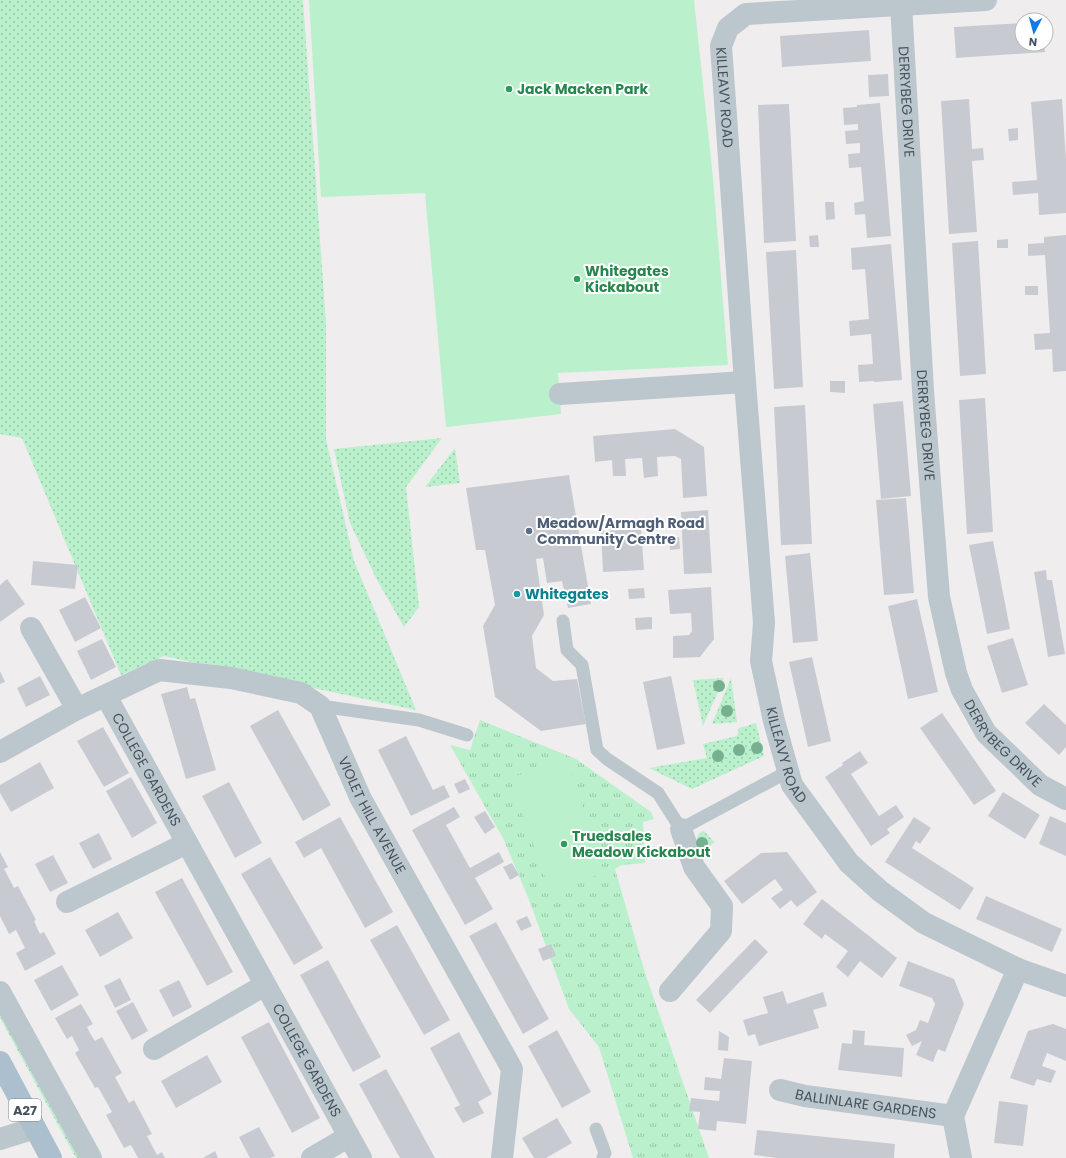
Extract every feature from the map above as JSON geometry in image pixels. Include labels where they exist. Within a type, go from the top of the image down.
[{"type":"main road","name":"A27","points":[[0,1062],[51,1158]]},
{"type":"street","name":"KILLEAVY ROAD","points":[[986,0],[746,14],[728,28],[721,46],[764,623],[761,661],[774,721],[792,785],[849,863],[880,891],[924,923],[1018,969],[1066,986]]},
{"type":"street","name":"DERRYBEG DRIVE","points":[[902,4],[923,391],[938,597],[956,673],[962,690],[986,733],[1040,785],[1066,799]]},
{"type":"street","points":[[560,394],[745,382]]},
{"type":"street","points":[[32,628],[76,709]]},
{"type":"street","points":[[0,752],[76,709],[159,670],[231,678],[301,693],[320,706]]},
{"type":"street","name":"COLLEGE GARDENS","points":[[106,696],[348,1137],[361,1158]]},
{"type":"street","name":"VIOLET HILL AVENUE","points":[[320,706],[360,799],[512,1069],[502,1158]]},
{"type":"street","points":[[670,991],[721,931],[722,906],[694,868],[680,829]]},
{"type":"street","name":"COLLEGE GARDENS","points":[[67,902],[187,843]]},
{"type":"street","name":"BALLINLARE GARDENS","points":[[961,1158],[953,1116],[1018,969]]},
{"type":"street","points":[[154,1049],[265,985]]},
{"type":"street","points":[[0,992],[91,1158]]},
{"type":"street","name":"BALLINLARE GARDENS","points":[[780,1090],[805,1096],[953,1116]]},
{"type":"street","points":[[0,1139],[35,1128]]},
{"type":"street","points":[[312,1158],[348,1137]]},
{"type":"lane","points":[[563,621],[567,650],[582,665],[597,750],[607,759],[658,793],[680,829],[789,771]]},
{"type":"lane","points":[[320,706],[419,720],[467,735]]},
{"type":"lane","points":[[596,1129],[605,1153],[603,1158]]},
{"type":"green space","points":[[0,0],[303,0],[326,324],[326,439],[354,561],[416,710],[164,656],[121,675],[22,438],[0,434]]},
{"type":"green space","points":[[309,0],[694,0],[713,178],[728,365],[558,373],[561,414],[446,427],[425,193],[321,197]]},
{"type":"green space","points":[[442,438],[406,487],[419,607],[404,627],[377,580],[350,523],[334,449]]},
{"type":"green space","points":[[455,448],[460,483],[425,487]]},
{"type":"green space","points":[[724,678],[703,726],[693,680]]},
{"type":"green space","points":[[731,678],[737,722],[712,724]]},
{"type":"green space","points":[[480,720],[576,759],[651,812],[654,819],[643,822],[645,863],[622,865],[615,869],[645,973],[709,1158],[633,1158],[599,1047],[569,1009],[529,900],[504,840],[450,745],[470,750]]},
{"type":"green space","points":[[756,723],[764,756],[692,789],[649,768],[707,758],[703,744],[737,736],[739,728]]},
{"type":"green space","name":"Truedsales Meadow Kickabout","points":[[567,760],[604,873],[550,891],[510,778]]},
{"type":"green space","points":[[704,831],[714,842],[696,860],[696,840],[700,832]]},
{"type":"green space","points":[[0,1002],[84,1158],[76,1158],[0,1018]]},
{"type":"building","points":[[1014,23],[1014,52],[1045,52],[956,58],[954,27]]},
{"type":"building","points":[[869,30],[871,61],[782,67],[780,36]]},
{"type":"building","points":[[888,74],[889,96],[869,97],[868,75]]},
{"type":"building","points":[[969,99],[972,149],[983,148],[984,160],[972,161],[977,232],[949,234],[941,101]]},
{"type":"building","points":[[1062,99],[1066,159],[1066,213],[1039,215],[1038,193],[1013,195],[1012,182],[1037,180],[1031,102]]},
{"type":"building","points":[[880,103],[891,236],[867,238],[865,214],[855,215],[854,203],[864,201],[861,167],[849,168],[848,154],[860,153],[860,143],[846,144],[845,131],[858,130],[858,124],[844,125],[843,108]]},
{"type":"building","points":[[789,104],[796,241],[764,243],[758,105]]},
{"type":"building","points":[[1018,128],[1018,140],[1009,141],[1008,129]]},
{"type":"building","points":[[825,202],[834,202],[835,219],[826,220]]},
{"type":"building","points":[[818,235],[819,247],[810,247],[809,236]]},
{"type":"building","points":[[1066,235],[1066,371],[1053,372],[1052,349],[1035,350],[1034,334],[1050,333],[1045,255],[1028,256],[1028,244],[1044,243],[1044,237]]},
{"type":"building","points":[[1008,239],[1008,248],[997,248],[997,240]]},
{"type":"building","points":[[978,241],[986,374],[960,376],[952,243]]},
{"type":"building","points":[[891,244],[902,380],[859,382],[858,365],[873,364],[871,334],[850,336],[849,321],[869,319],[865,269],[852,270],[851,248]]},
{"type":"building","points":[[796,250],[803,387],[774,389],[766,252]]},
{"type":"building","points":[[1025,286],[1038,286],[1038,295],[1025,295]]},
{"type":"building","points":[[830,381],[845,381],[845,393],[830,392]]},
{"type":"building","points":[[985,398],[993,532],[967,534],[959,400]]},
{"type":"building","points":[[903,401],[911,496],[881,499],[873,404]]},
{"type":"building","points":[[805,405],[812,544],[781,545],[774,407]]},
{"type":"building","points":[[675,429],[704,447],[707,496],[683,498],[681,459],[675,456],[657,457],[658,476],[644,478],[642,458],[625,459],[626,476],[613,476],[612,460],[595,462],[593,436]]},
{"type":"building","name":"Whitegates","points":[[569,475],[591,604],[568,608],[562,581],[547,583],[543,558],[536,559],[544,615],[532,636],[536,668],[553,681],[577,679],[586,724],[541,731],[495,697],[483,626],[495,605],[485,550],[476,550],[466,488]]},
{"type":"building","points":[[906,498],[914,593],[884,595],[876,500]]},
{"type":"building","points":[[708,510],[712,573],[684,574],[681,512]]},
{"type":"building","points":[[641,529],[644,570],[603,572],[601,531]]},
{"type":"building","points":[[679,537],[680,549],[670,550],[669,538]]},
{"type":"building","points":[[993,541],[1010,629],[987,634],[969,545]]},
{"type":"building","points":[[810,553],[818,641],[793,643],[785,556]]},
{"type":"building","points":[[33,561],[78,565],[75,589],[31,585]]},
{"type":"building","points":[[1046,570],[1047,580],[1052,580],[1065,654],[1048,657],[1034,572]]},
{"type":"building","points":[[7,579],[25,604],[0,622],[0,585]]},
{"type":"building","points":[[711,587],[714,639],[700,657],[673,658],[673,636],[689,635],[692,631],[691,613],[670,614],[668,590]]},
{"type":"building","points":[[644,588],[645,598],[629,599],[628,589]]},
{"type":"building","points":[[85,597],[101,628],[75,642],[59,610]]},
{"type":"building","points":[[917,599],[938,692],[908,699],[888,606]]},
{"type":"building","points":[[652,617],[652,629],[636,630],[635,618]]},
{"type":"building","points":[[1013,638],[1028,685],[1002,693],[987,646]]},
{"type":"building","points":[[102,639],[116,667],[91,680],[77,651]]},
{"type":"building","points":[[812,657],[831,741],[808,747],[789,662]]},
{"type":"building","points":[[0,671],[5,682],[0,684]]},
{"type":"building","points":[[40,676],[50,695],[26,707],[17,688]]},
{"type":"building","points":[[671,676],[685,744],[657,750],[643,682]]},
{"type":"building","points":[[187,687],[190,699],[195,698],[216,770],[186,779],[161,694]]},
{"type":"building","points":[[1044,704],[1066,725],[1066,747],[1059,755],[1025,723]]},
{"type":"building","points":[[278,710],[331,805],[303,821],[250,726]]},
{"type":"building","points":[[942,713],[996,791],[974,805],[920,728]]},
{"type":"building","points":[[103,727],[129,773],[104,787],[77,741]]},
{"type":"building","points":[[406,736],[433,790],[444,785],[450,797],[411,816],[378,750]]},
{"type":"building","points":[[860,751],[868,763],[851,774],[879,816],[896,805],[904,817],[887,829],[890,833],[871,846],[825,777]]},
{"type":"building","points":[[40,762],[54,788],[11,812],[0,793],[0,785]]},
{"type":"building","points":[[131,777],[157,823],[132,838],[106,791]]},
{"type":"building","points":[[465,779],[470,789],[459,794],[454,784]]},
{"type":"building","points":[[229,782],[262,843],[235,858],[202,796]]},
{"type":"building","points":[[1003,792],[1040,815],[1025,839],[988,816]]},
{"type":"building","points":[[454,807],[460,817],[446,825],[470,868],[499,852],[504,862],[475,878],[493,909],[465,925],[412,830]]},
{"type":"building","points":[[485,811],[495,827],[485,834],[474,817]]},
{"type":"building","points":[[1050,816],[1066,823],[1066,856],[1039,844]]},
{"type":"building","points":[[340,817],[393,912],[365,928],[321,848],[304,858],[295,842]]},
{"type":"building","points":[[914,817],[931,828],[920,844],[916,841],[912,848],[974,888],[960,910],[885,862]]},
{"type":"building","points":[[99,833],[112,859],[93,869],[79,843]]},
{"type":"building","points":[[0,852],[8,867],[4,869],[14,888],[18,886],[36,920],[34,921],[40,934],[44,932],[56,954],[25,971],[16,953],[25,948],[16,930],[9,934],[0,916]]},
{"type":"building","points":[[787,852],[817,892],[797,907],[791,900],[780,909],[771,898],[783,890],[775,879],[742,904],[724,881],[761,853]]},
{"type":"building","points":[[53,855],[68,883],[50,892],[35,864]]},
{"type":"building","points":[[270,857],[323,948],[294,965],[241,874]]},
{"type":"building","points":[[512,863],[519,875],[510,880],[503,867]]},
{"type":"building","points":[[182,878],[233,972],[207,986],[155,892]]},
{"type":"building","points":[[986,896],[1062,929],[1052,952],[976,919]]},
{"type":"building","points":[[822,899],[897,958],[882,978],[860,961],[848,977],[836,967],[848,951],[825,934],[822,939],[803,924]]},
{"type":"building","points":[[118,912],[133,938],[100,957],[85,930]]},
{"type":"building","points":[[527,916],[532,926],[521,931],[516,921]]},
{"type":"building","points":[[496,922],[549,1019],[523,1034],[469,936]]},
{"type":"building","points":[[397,925],[450,1020],[424,1035],[370,940]]},
{"type":"building","points":[[755,939],[768,952],[710,1013],[696,1000]]},
{"type":"building","points":[[551,944],[556,956],[543,961],[538,949]]},
{"type":"building","points":[[328,960],[381,1057],[353,1072],[300,975]]},
{"type":"building","points":[[908,961],[954,979],[964,1004],[945,1052],[938,1049],[933,1062],[916,1055],[922,1041],[912,1046],[906,1035],[916,1030],[920,1020],[928,1023],[935,1004],[932,998],[899,986]]},
{"type":"building","points":[[62,965],[79,995],[51,1011],[34,980]]},
{"type":"building","points":[[120,978],[131,1000],[115,1008],[104,986]]},
{"type":"building","points":[[179,980],[192,1007],[173,1017],[159,990]]},
{"type":"building","points":[[783,991],[787,1004],[823,992],[827,1006],[813,1010],[819,1028],[759,1046],[755,1034],[748,1036],[743,1020],[768,1013],[763,997]]},
{"type":"building","points":[[133,1002],[148,1031],[132,1040],[116,1011]]},
{"type":"building","points":[[81,1004],[93,1024],[87,1027],[90,1033],[95,1041],[102,1037],[122,1073],[115,1077],[129,1103],[134,1100],[152,1134],[147,1136],[157,1155],[162,1152],[165,1158],[138,1158],[131,1145],[124,1148],[106,1115],[112,1112],[98,1087],[95,1088],[75,1053],[79,1050],[72,1036],[67,1039],[55,1018]]},
{"type":"building","points":[[269,1022],[320,1118],[292,1133],[241,1037]]},
{"type":"building","points":[[1053,1024],[1066,1029],[1066,1061],[1047,1053],[1042,1066],[1056,1071],[1051,1083],[1037,1079],[1034,1086],[1010,1078],[1028,1031]]},
{"type":"building","points":[[557,1030],[591,1092],[562,1108],[528,1046]]},
{"type":"building","points":[[853,1030],[865,1031],[864,1045],[904,1048],[902,1077],[838,1070],[842,1043],[852,1044]]},
{"type":"building","points":[[719,1031],[729,1037],[728,1051],[718,1050]]},
{"type":"building","points":[[459,1032],[492,1094],[478,1102],[484,1113],[463,1123],[454,1108],[460,1105],[430,1048]]},
{"type":"building","points":[[207,1055],[222,1082],[176,1108],[161,1081]]},
{"type":"building","points":[[724,1058],[752,1061],[746,1124],[717,1121],[716,1131],[698,1129],[700,1112],[689,1111],[691,1098],[719,1101],[720,1091],[704,1090],[705,1077],[721,1079]]},
{"type":"building","points":[[386,1069],[435,1158],[400,1158],[359,1084]]},
{"type":"building","points":[[999,1101],[1028,1105],[1023,1146],[994,1143]]},
{"type":"building","points":[[557,1118],[572,1143],[546,1158],[534,1158],[522,1138]]},
{"type":"building","points":[[259,1127],[275,1156],[270,1158],[250,1158],[239,1137]]},
{"type":"building","points":[[757,1130],[895,1144],[894,1158],[777,1158],[754,1155]]},
{"type":"building","points":[[215,1151],[218,1158],[203,1158]]},
{"type":"place","name":"Jack Macken Park","points":[[509,89]]},
{"type":"place","name":"Whitegates Kickabout","points":[[577,279]]},
{"type":"place","name":"Meadow/Armagh Road Community Centre","points":[[529,531]]},
{"type":"place","name":"Whitegates","points":[[517,594]]},
{"type":"place","name":"Truedsales Meadow Kickabout","points":[[564,844]]}]
